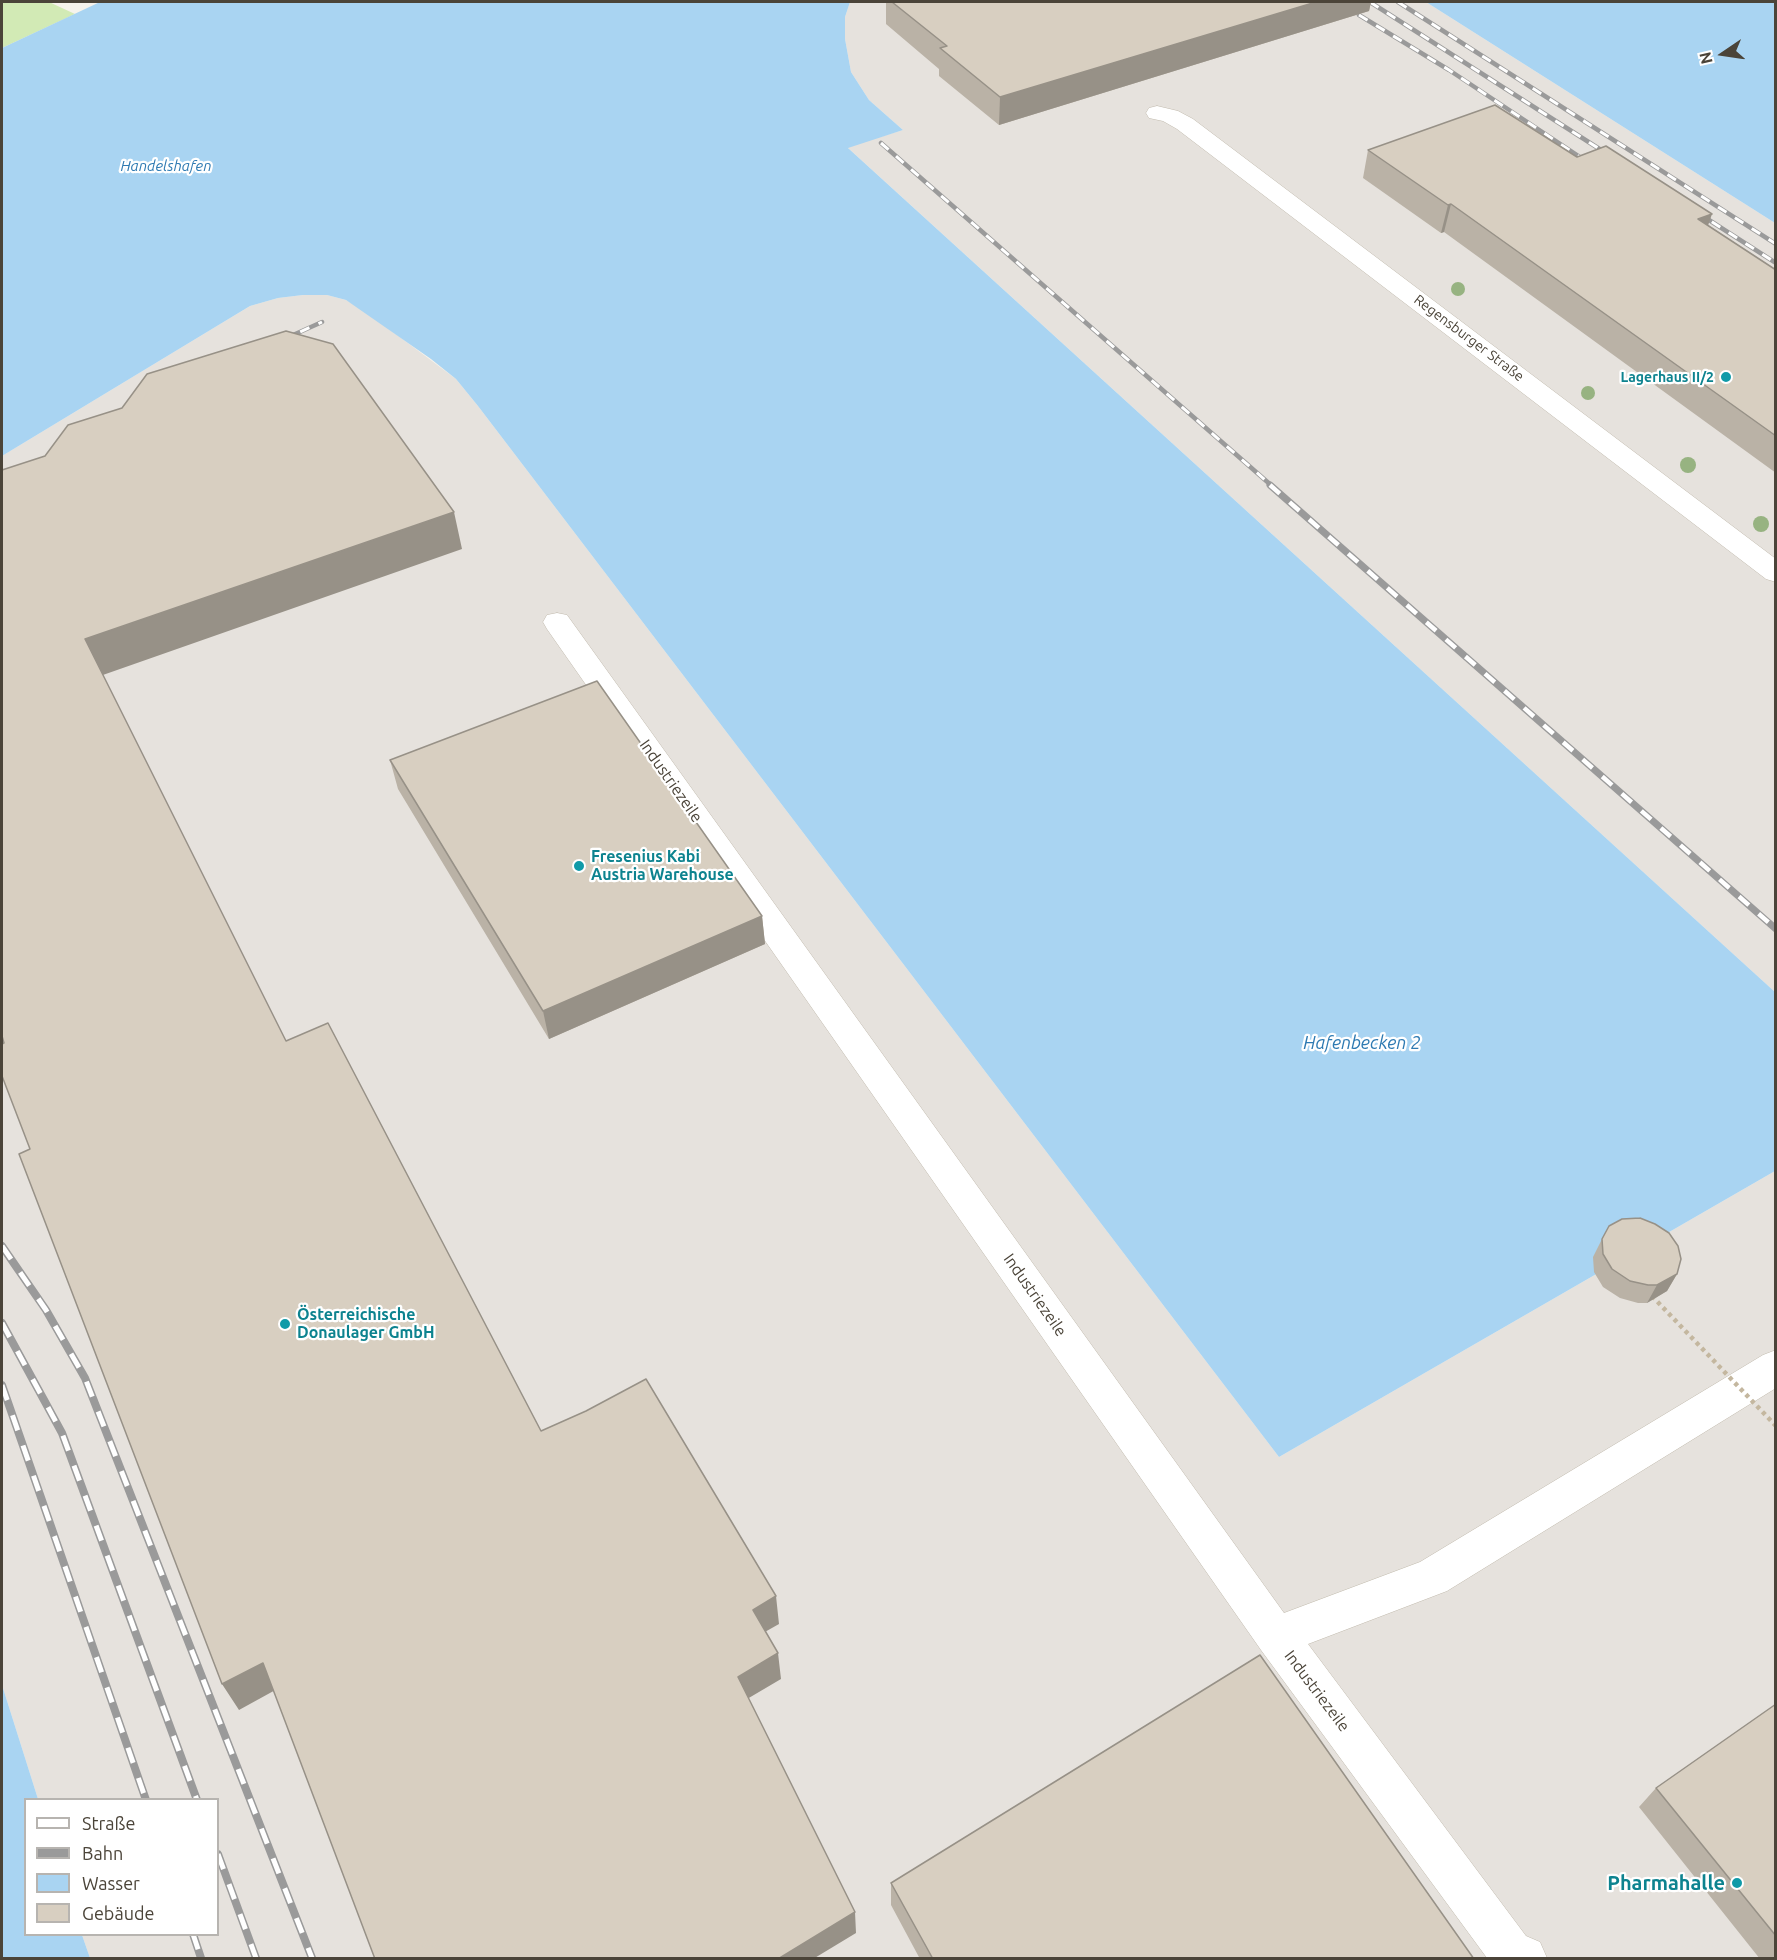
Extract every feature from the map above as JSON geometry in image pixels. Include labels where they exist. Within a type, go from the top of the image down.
[{"type":"street","name":"Regensburger Straße","points":[[1157,113],[1170,116],[1185,124],[1776,573]]},
{"type":"street","name":"Industriezeile","points":[[557,621],[1276,1636],[1510,1952],[1524,1959]]},
{"type":"street","points":[[1276,1636],[1433,1578],[1776,1367]]},
{"type":"path","points":[[1648,1292],[1776,1426]]},
{"type":"shaded area","points":[[850,2],[1426,2],[1775,223],[1775,992],[847,147],[903,130],[869,100],[851,72],[845,39],[845,17]]},
{"type":"shaded area","points":[[327,295],[346,300],[365,311],[456,379],[1279,1457],[1775,1171],[1775,1958],[90,1958],[82,1936],[219,1936],[219,1798],[38,1798],[2,1685],[2,456],[250,306],[278,298]]},
{"type":"green space","points":[[2,2],[49,2],[75,14],[2,48]]},
{"type":"water","name":"Hafenbecken 2","points":[[100,2],[850,2],[845,17],[845,39],[851,72],[869,100],[903,130],[848,148],[1775,992],[1775,1171],[1279,1457],[478,406],[456,379],[431,359],[346,300],[327,295],[278,298],[250,306],[2,456],[2,48]]},
{"type":"water","points":[[1426,2],[1775,2],[1775,223]]},
{"type":"water","points":[[2,1685],[38,1798],[24,1798],[24,1936],[82,1936],[90,1958],[2,1958]]},
{"type":"building","points":[[892,2],[1316,2],[1000,97],[940,48],[947,46]]},
{"type":"building","points":[[1495,105],[1577,157],[1606,146],[1712,214],[1698,219],[1776,270],[1776,436],[1451,204],[1448,205],[1368,150]]},
{"type":"building","points":[[286,331],[333,344],[454,512],[85,639],[286,1041],[328,1023],[541,1431],[586,1411],[646,1379],[776,1596],[753,1610],[778,1653],[738,1677],[855,1912],[778,1959],[375,1959],[263,1663],[222,1684],[19,1154],[30,1149],[2,1076],[2,1044],[4,1043],[2,1036],[2,470],[45,456],[68,425],[122,408],[147,374]]},
{"type":"building","name":"Fresenius Kabi Austria Warehouse","points":[[597,681],[762,916],[543,1011],[390,760]]},
{"type":"building","points":[[1640,1218],[1669,1233],[1678,1246],[1681,1259],[1677,1274],[1657,1285],[1630,1281],[1612,1269],[1603,1254],[1602,1239],[1609,1226],[1622,1219]]},
{"type":"building","points":[[1260,1655],[1474,1959],[933,1959],[891,1883]]},
{"type":"building","name":"Pharmahalle","points":[[1776,1704],[1776,1936],[1656,1788]]},
{"type":"railway","points":[[1370,2],[1612,157]]},
{"type":"railway","points":[[1398,2],[1776,244]]},
{"type":"railway","points":[[1359,15],[1449,70],[1592,165]]},
{"type":"railway","points":[[881,143],[1272,486]]},
{"type":"railway","points":[[1695,211],[1776,263]]},
{"type":"railway","points":[[282,340],[322,322]]},
{"type":"railway","points":[[1270,485],[1776,929]]},
{"type":"railway","points":[[2,1246],[46,1310],[85,1378],[312,1958]]},
{"type":"railway","points":[[2,1323],[62,1433],[196,1798]]},
{"type":"railway","points":[[2,1385],[145,1798]]},
{"type":"railway","points":[[219,1857],[256,1958]]},
{"type":"railway","points":[[194,1936],[201,1958]]},
{"type":"place","name":"Lagerhaus II/2","points":[[1726,377]]},
{"type":"place","name":"Fresenius Kabi Austria Warehouse","points":[[579,866]]},
{"type":"place","name":"Österreichische Donaulager GmbH","points":[[285,1324]]},
{"type":"place","name":"Pharmahalle","points":[[1737,1883]]},
{"type":"water label","name":"Handelshafen","points":[[166,166]]}]
